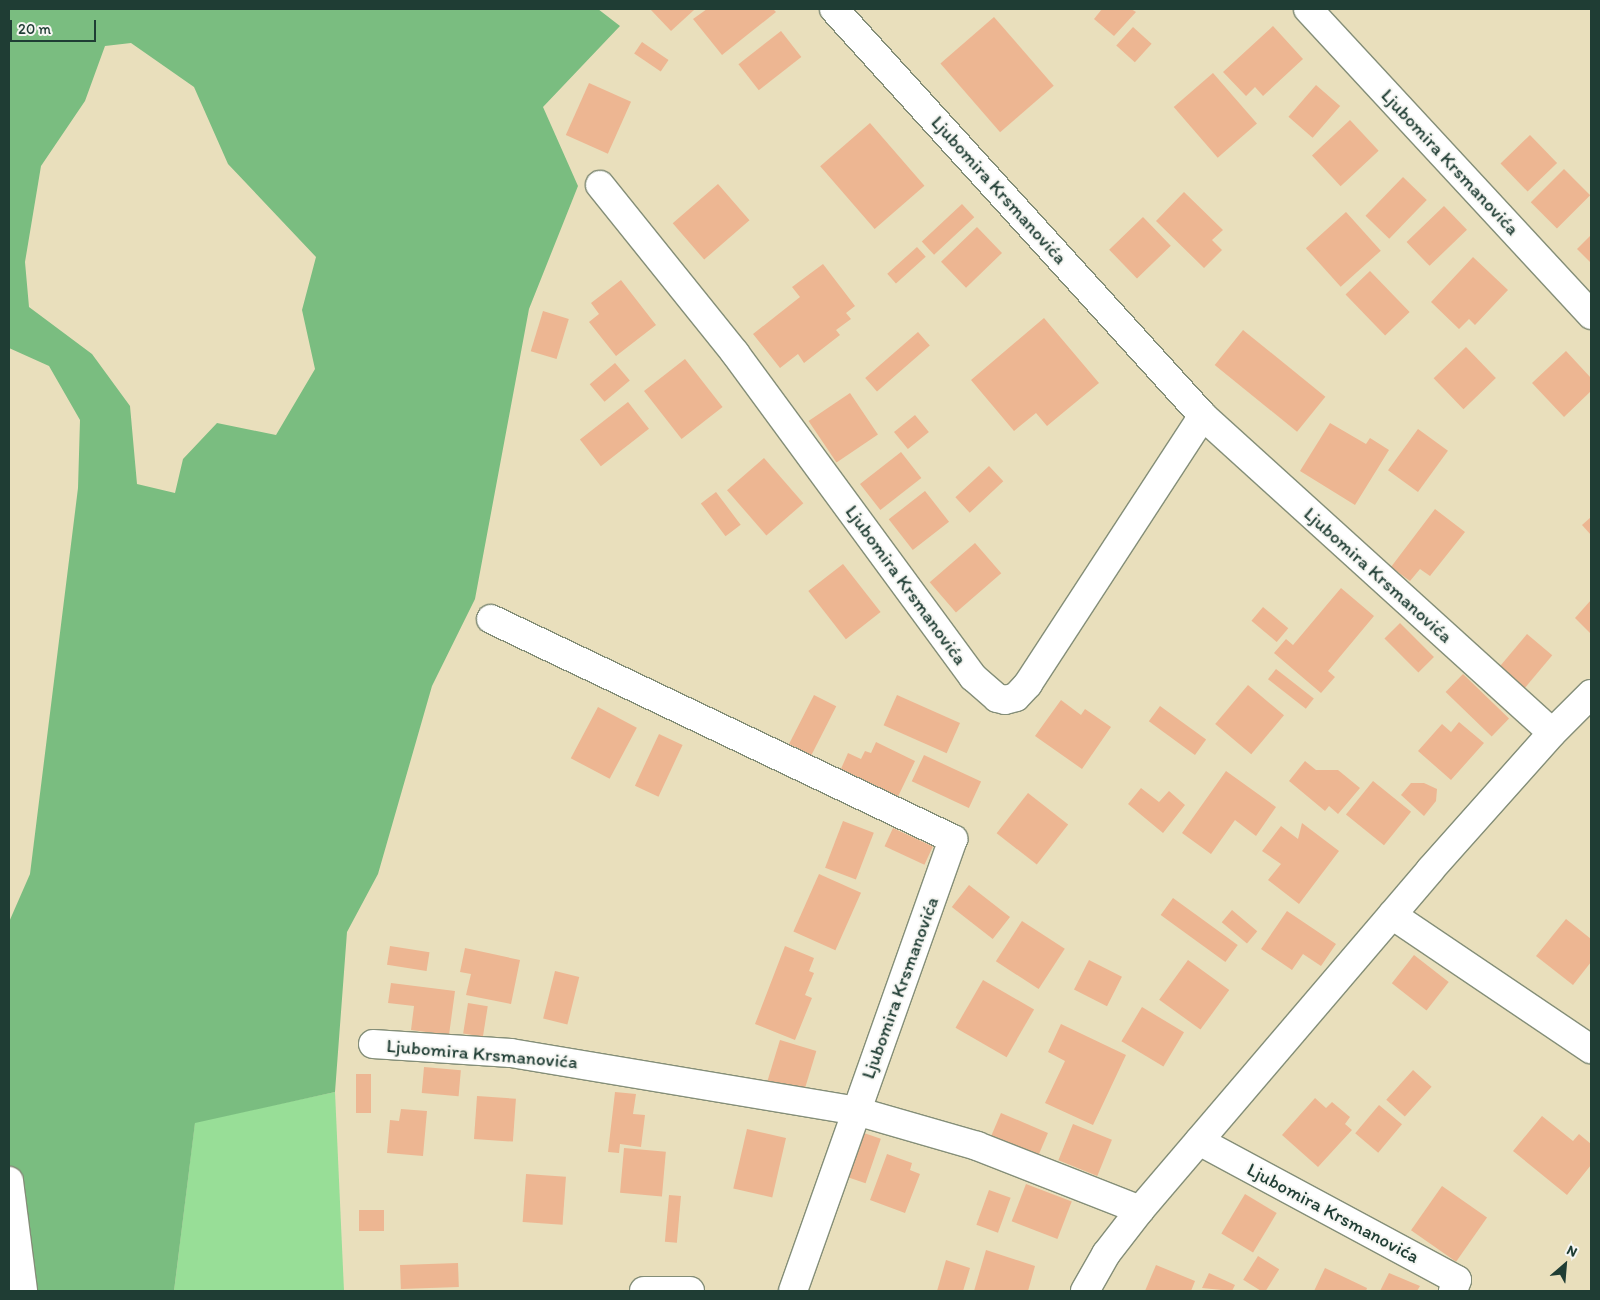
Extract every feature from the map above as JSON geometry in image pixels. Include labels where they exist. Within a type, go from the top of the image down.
[{"type":"street","name":"Ljubomira Krsmanovića","points":[[834,9],[1204,416],[1552,733]]},
{"type":"street","name":"Ljubomira Krsmanovića","points":[[1308,9],[1591,315]]},
{"type":"street","name":"Ljubomira Krsmanovića","points":[[600,185],[735,353],[973,677],[997,698],[1005,700],[1016,697],[1028,684],[1204,416]]},
{"type":"street","name":"Ljubomira Krsmanovića","points":[[491,619],[953,839],[793,1291]]},
{"type":"street","points":[[1085,1291],[1106,1254],[1140,1210],[1392,915],[1552,733],[1591,694]]},
{"type":"street","points":[[1392,915],[1591,1049]]},
{"type":"street","name":"Ljubomira Krsmanovića","points":[[373,1044],[511,1053],[856,1111],[977,1146],[1140,1210]]},
{"type":"street","name":"Ljubomira Krsmanovića","points":[[1199,1141],[1457,1280],[1453,1291]]},
{"type":"street","points":[[9,1181],[23,1291]]},
{"type":"street","points":[[644,1291],[690,1291]]},
{"type":"green space","points":[[9,9],[598,9],[620,26],[543,107],[578,186],[529,309],[475,599],[432,686],[378,874],[347,932],[335,1092],[195,1123],[174,1291],[9,1291],[9,922],[30,874],[78,488],[80,420],[49,366],[9,348]],"holes":[[[131,43],[194,87],[228,164],[316,257],[302,310],[315,369],[276,435],[217,423],[183,459],[175,493],[137,484],[130,406],[92,354],[29,307],[25,262],[41,166],[85,101],[105,46]]]},
{"type":"green space","points":[[335,1092],[344,1291],[174,1291],[195,1122]]},
{"type":"building","points":[[650,9],[693,9],[694,10],[671,31]]},
{"type":"building","points":[[707,9],[773,9],[776,12],[722,55],[693,19]]},
{"type":"building","points":[[1102,9],[1131,9],[1136,12],[1114,36],[1094,19]]},
{"type":"building","points":[[994,17],[1054,86],[1000,132],[940,64]]},
{"type":"building","points":[[1273,26],[1303,59],[1263,96],[1255,87],[1246,96],[1223,72]]},
{"type":"building","points":[[1133,27],[1152,44],[1135,62],[1116,46]]},
{"type":"building","points":[[781,31],[801,57],[759,90],[738,64]]},
{"type":"building","points":[[642,42],[669,60],[661,72],[634,54]]},
{"type":"building","points":[[1213,73],[1257,124],[1218,158],[1174,107]]},
{"type":"building","points":[[589,83],[631,102],[608,154],[566,135]]},
{"type":"building","points":[[1316,85],[1340,106],[1313,138],[1288,117]]},
{"type":"building","points":[[1350,120],[1379,151],[1341,186],[1312,155]]},
{"type":"building","points":[[870,123],[924,186],[875,229],[820,166]]},
{"type":"building","points":[[1530,135],[1557,163],[1528,192],[1501,163]]},
{"type":"building","points":[[1564,169],[1590,195],[1557,228],[1531,202]]},
{"type":"building","points":[[1403,177],[1427,200],[1389,239],[1365,216]]},
{"type":"building","points":[[718,184],[749,220],[704,260],[673,223]]},
{"type":"building","points":[[1184,192],[1223,230],[1212,240],[1222,250],[1204,268],[1156,221]]},
{"type":"building","points":[[962,204],[974,217],[934,255],[922,242]]},
{"type":"building","points":[[1444,206],[1467,230],[1430,266],[1407,242]]},
{"type":"building","points":[[1346,212],[1381,251],[1341,287],[1306,248]]},
{"type":"building","points":[[1143,217],[1171,246],[1137,278],[1109,250]]},
{"type":"building","points":[[977,227],[1002,253],[966,288],[941,262]]},
{"type":"building","points":[[1591,235],[1591,263],[1577,249]]},
{"type":"building","points":[[917,247],[926,257],[896,283],[887,274]]},
{"type":"building","points":[[1473,257],[1508,290],[1475,325],[1469,319],[1459,329],[1431,302]]},
{"type":"building","points":[[823,264],[855,306],[846,313],[851,319],[836,330],[840,335],[804,363],[798,354],[780,368],[753,334],[800,297],[792,287]]},
{"type":"building","points":[[1370,271],[1410,312],[1385,336],[1346,295]]},
{"type":"building","points":[[621,280],[656,325],[616,356],[589,322],[599,314],[591,303]]},
{"type":"building","points":[[543,311],[569,319],[557,359],[531,351]]},
{"type":"building","points":[[1044,318],[1099,383],[1047,426],[1036,413],[1014,431],[971,380]]},
{"type":"building","points":[[1243,330],[1325,397],[1297,432],[1215,365]]},
{"type":"building","points":[[918,332],[930,346],[877,392],[865,378]]},
{"type":"building","points":[[1466,347],[1496,378],[1464,409],[1434,378]]},
{"type":"building","points":[[1566,351],[1591,378],[1591,391],[1564,417],[1532,383]]},
{"type":"building","points":[[685,359],[723,407],[682,439],[644,391]]},
{"type":"building","points":[[615,363],[630,381],[605,402],[590,384]]},
{"type":"building","points":[[850,393],[878,434],[837,462],[809,421]]},
{"type":"building","points":[[628,402],[649,429],[601,466],[580,440]]},
{"type":"building","points":[[915,415],[929,432],[908,449],[894,432]]},
{"type":"building","points":[[1330,423],[1366,444],[1370,438],[1389,450],[1355,505],[1300,471]]},
{"type":"building","points":[[1418,429],[1448,451],[1418,492],[1388,470]]},
{"type":"building","points":[[901,452],[921,478],[880,510],[860,484]]},
{"type":"building","points":[[764,458],[803,503],[766,535],[727,490]]},
{"type":"building","points":[[989,466],[1003,481],[970,513],[955,497]]},
{"type":"building","points":[[925,491],[949,522],[913,550],[889,519]]},
{"type":"building","points":[[716,492],[741,525],[726,536],[701,503]]},
{"type":"building","points":[[1435,509],[1465,532],[1430,576],[1420,569],[1410,581],[1391,567]]},
{"type":"building","points":[[1591,517],[1591,535],[1582,525]]},
{"type":"building","points":[[975,543],[1001,573],[956,613],[930,582]]},
{"type":"building","points":[[843,564],[881,612],[846,639],[808,591]]},
{"type":"building","points":[[1341,588],[1374,616],[1328,671],[1335,677],[1321,693],[1274,653],[1286,639],[1293,645]]},
{"type":"building","points":[[1591,600],[1591,634],[1575,618]]},
{"type":"building","points":[[1263,607],[1288,628],[1277,642],[1251,621]]},
{"type":"building","points":[[1400,623],[1434,657],[1418,672],[1384,639]]},
{"type":"building","points":[[1527,634],[1552,655],[1523,690],[1498,668]]},
{"type":"building","points":[[1276,669],[1314,699],[1306,709],[1268,679]]},
{"type":"building","points":[[1463,674],[1509,718],[1492,736],[1446,692]]},
{"type":"building","points":[[1248,685],[1284,715],[1251,754],[1215,724]]},
{"type":"building","points":[[814,695],[836,706],[811,755],[789,744]]},
{"type":"building","points":[[897,695],[960,723],[947,753],[884,725]]},
{"type":"building","points":[[1061,700],[1081,715],[1085,709],[1111,727],[1082,769],[1035,736]]},
{"type":"building","points":[[1160,706],[1206,740],[1195,755],[1149,721]]},
{"type":"building","points":[[598,707],[637,728],[610,779],[571,758]]},
{"type":"building","points":[[1459,722],[1484,743],[1451,780],[1418,751],[1442,724],[1451,732]]},
{"type":"building","points":[[659,734],[683,745],[658,797],[635,786]]},
{"type":"building","points":[[876,742],[915,761],[894,805],[840,771],[848,753],[861,759],[865,751],[871,753]]},
{"type":"building","points":[[924,755],[981,782],[969,808],[912,781]]},
{"type":"building","points":[[1305,761],[1316,770],[1338,770],[1360,788],[1338,814],[1329,806],[1325,811],[1289,781]]},
{"type":"building","points":[[1226,771],[1276,807],[1256,836],[1235,820],[1211,854],[1182,833]]},
{"type":"building","points":[[1373,781],[1411,812],[1384,845],[1346,814]]},
{"type":"building","points":[[1411,783],[1424,783],[1437,789],[1436,801],[1424,816],[1401,795]]},
{"type":"building","points":[[1141,788],[1159,802],[1169,791],[1185,805],[1163,833],[1128,804]]},
{"type":"building","points":[[1028,793],[1068,824],[1037,865],[997,833]]},
{"type":"building","points":[[843,821],[874,833],[856,880],[825,868]]},
{"type":"building","points":[[1302,823],[1339,851],[1299,904],[1268,880],[1281,864],[1262,851],[1281,826],[1298,839]]},
{"type":"building","points":[[893,828],[933,847],[924,865],[885,846]]},
{"type":"building","points":[[819,874],[861,893],[835,950],[793,932]]},
{"type":"building","points":[[969,885],[1010,917],[993,939],[952,907]]},
{"type":"building","points":[[1173,898],[1238,945],[1225,962],[1161,915]]},
{"type":"building","points":[[1232,910],[1257,931],[1247,943],[1222,922]]},
{"type":"building","points":[[1287,911],[1336,944],[1321,966],[1303,954],[1292,970],[1261,949]]},
{"type":"building","points":[[1566,919],[1591,939],[1591,962],[1573,985],[1536,956]]},
{"type":"building","points":[[1022,921],[1065,949],[1039,989],[996,961]]},
{"type":"building","points":[[390,946],[430,952],[427,971],[387,965]]},
{"type":"building","points":[[785,946],[814,958],[809,971],[814,973],[805,995],[812,998],[795,1040],[755,1024]]},
{"type":"building","points":[[465,948],[520,960],[511,1004],[466,995],[471,974],[460,972]]},
{"type":"building","points":[[1414,955],[1449,982],[1427,1010],[1392,983]]},
{"type":"building","points":[[1089,960],[1122,977],[1107,1006],[1074,989]]},
{"type":"building","points":[[1188,960],[1229,990],[1200,1030],[1159,1000]]},
{"type":"building","points":[[555,971],[579,977],[567,1025],[543,1019]]},
{"type":"building","points":[[983,980],[1034,1010],[1007,1057],[956,1028]]},
{"type":"building","points":[[391,983],[455,991],[449,1035],[411,1030],[414,1006],[388,1003]]},
{"type":"building","points":[[468,1003],[488,1006],[483,1037],[463,1034]]},
{"type":"building","points":[[1142,1007],[1184,1032],[1163,1067],[1121,1041]]},
{"type":"building","points":[[1061,1024],[1126,1055],[1093,1125],[1045,1103],[1065,1061],[1048,1052]]},
{"type":"building","points":[[780,1040],[816,1051],[803,1093],[767,1082]]},
{"type":"building","points":[[424,1067],[461,1070],[459,1096],[422,1093]]},
{"type":"building","points":[[1413,1070],[1432,1087],[1405,1116],[1386,1100]]},
{"type":"building","points":[[356,1074],[371,1074],[371,1113],[356,1113]]},
{"type":"building","points":[[615,1092],[636,1094],[633,1114],[645,1115],[641,1147],[620,1144],[619,1153],[608,1152]]},
{"type":"building","points":[[477,1096],[516,1099],[513,1142],[474,1139]]},
{"type":"building","points":[[1315,1098],[1326,1108],[1332,1102],[1350,1117],[1345,1124],[1352,1130],[1318,1167],[1282,1135]]},
{"type":"building","points":[[1379,1105],[1402,1124],[1378,1153],[1355,1133]]},
{"type":"building","points":[[401,1109],[427,1111],[423,1156],[387,1153],[390,1120],[399,1121]]},
{"type":"building","points":[[1001,1113],[1048,1133],[1037,1158],[990,1138]]},
{"type":"building","points":[[1542,1116],[1573,1141],[1579,1134],[1591,1144],[1591,1165],[1567,1195],[1513,1151]]},
{"type":"building","points":[[1073,1124],[1112,1140],[1097,1176],[1058,1160]]},
{"type":"building","points":[[747,1129],[786,1138],[772,1197],[733,1188]]},
{"type":"building","points":[[861,1132],[881,1139],[866,1183],[846,1176]]},
{"type":"building","points":[[624,1148],[666,1152],[662,1196],[620,1193]]},
{"type":"building","points":[[887,1154],[912,1163],[910,1170],[920,1174],[905,1213],[870,1200]]},
{"type":"building","points":[[526,1174],[566,1177],[563,1225],[523,1222]]},
{"type":"building","points":[[1026,1184],[1072,1202],[1057,1239],[1012,1221]]},
{"type":"building","points":[[1442,1186],[1487,1218],[1456,1262],[1411,1230]]},
{"type":"building","points":[[989,1190],[1011,1198],[998,1233],[976,1225]]},
{"type":"building","points":[[1245,1194],[1277,1213],[1253,1252],[1221,1233]]},
{"type":"building","points":[[669,1195],[681,1196],[677,1243],[665,1242]]},
{"type":"building","points":[[359,1210],[384,1210],[384,1231],[359,1231]]},
{"type":"building","points":[[986,1250],[1035,1266],[1028,1291],[974,1291]]},
{"type":"building","points":[[1258,1256],[1279,1269],[1266,1291],[1261,1291],[1243,1280]]},
{"type":"building","points":[[946,1260],[970,1268],[963,1291],[937,1291]]},
{"type":"building","points":[[458,1263],[459,1287],[401,1289],[400,1265]]},
{"type":"building","points":[[1156,1265],[1195,1281],[1191,1291],[1145,1291]]},
{"type":"building","points":[[1325,1268],[1367,1288],[1366,1291],[1314,1291]]},
{"type":"building","points":[[1209,1273],[1235,1285],[1232,1291],[1202,1288]]},
{"type":"building","points":[[1389,1273],[1420,1286],[1417,1291],[1380,1291]]}]
